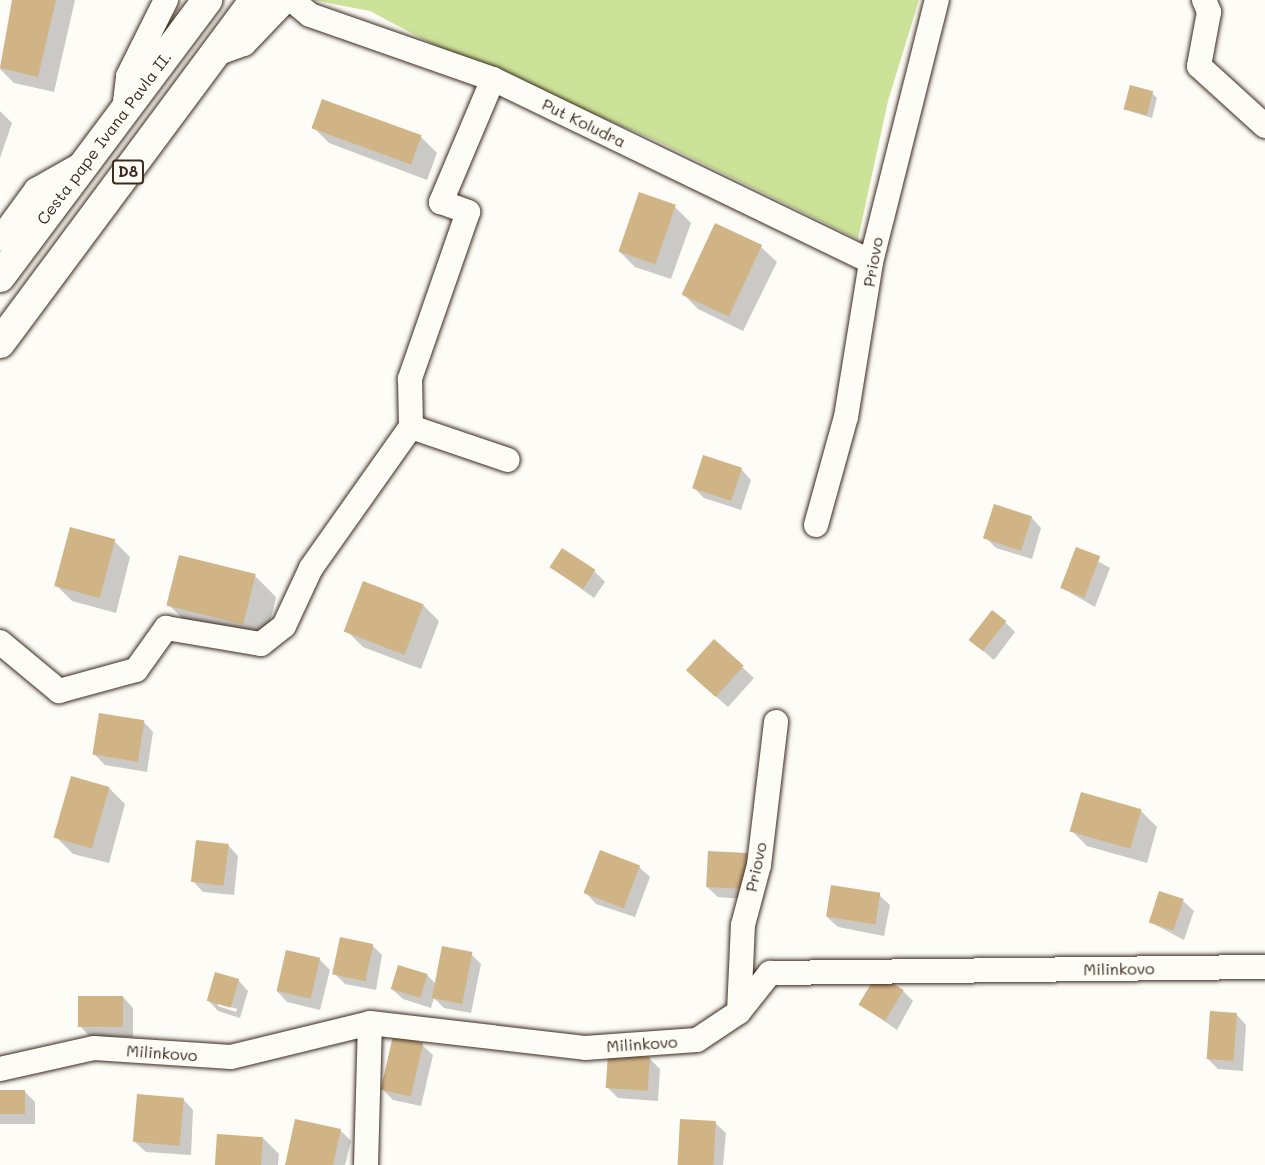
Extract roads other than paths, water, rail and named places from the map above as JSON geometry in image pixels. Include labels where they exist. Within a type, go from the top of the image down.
[{"type":"main road","name":"Cesta pape Ivana Pavla II.","points":[[0,277],[207,0]]},
{"type":"main road","name":"D8","points":[[0,343],[255,0]]},
{"type":"street","points":[[124,110],[128,76],[166,0]]},
{"type":"street","points":[[216,54],[244,44],[286,0]]},
{"type":"street","name":"Put Koludra","points":[[292,0],[310,15],[493,79],[871,262]]},
{"type":"street","name":"Priovo","points":[[816,525],[846,417],[871,262],[937,0]]},
{"type":"street","points":[[1204,0],[1209,12],[1199,66],[1265,126]]},
{"type":"street","points":[[0,642],[58,692],[136,670],[166,628],[261,644],[284,626],[311,568],[411,427],[410,379],[468,212],[441,202],[493,79]]},
{"type":"street","points":[[0,239],[7,220],[36,190],[87,161]]},
{"type":"street","points":[[411,427],[508,460]]},
{"type":"street","name":"Priovo","points":[[739,1011],[742,925],[759,865],[776,722]]},
{"type":"street","name":"Milinkovo","points":[[0,1069],[94,1048],[231,1057],[370,1023],[585,1048],[697,1040],[739,1011],[770,973],[1265,967]]},
{"type":"street","points":[[366,1165],[370,1023]]}]
